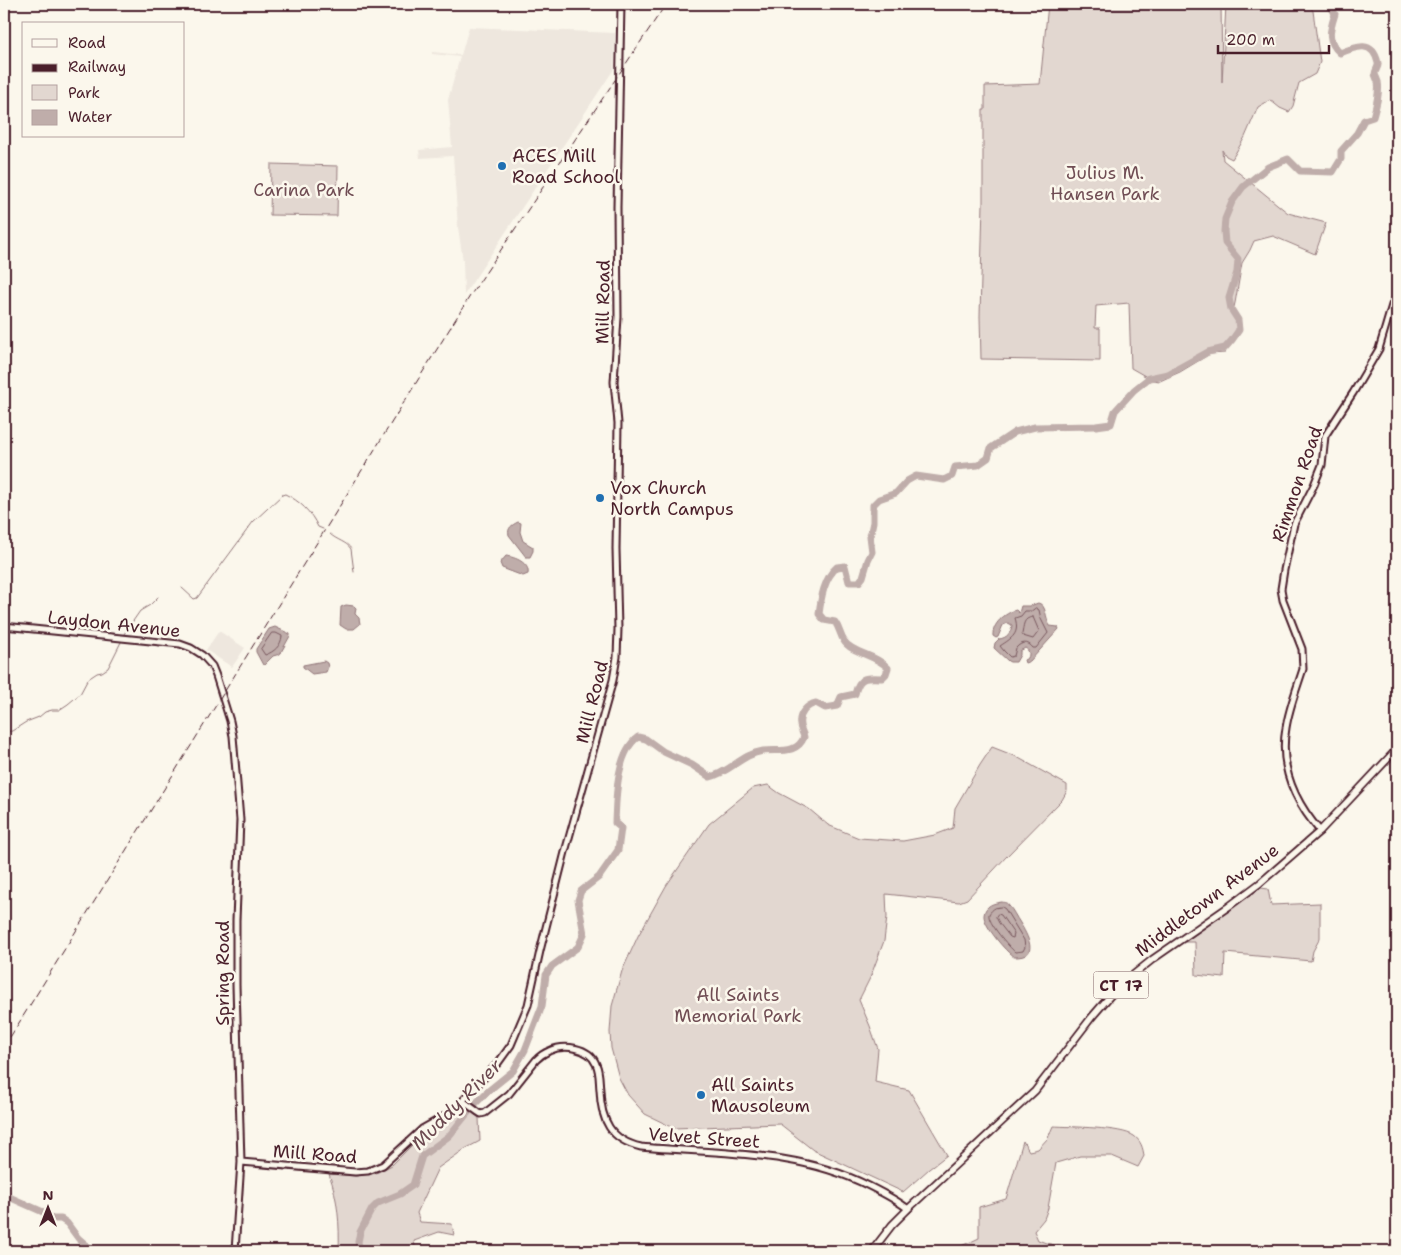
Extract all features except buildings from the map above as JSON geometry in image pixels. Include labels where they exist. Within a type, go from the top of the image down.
[{"type":"main road","name":"Middletown Avenue","points":[[872,1251],[892,1225],[908,1209],[1035,1091],[1110,996],[1153,959],[1260,883],[1320,831],[1397,749]]},
{"type":"street","name":"Mill Road","points":[[241,1162],[347,1171],[368,1170],[383,1164],[390,1160],[422,1129],[452,1112],[463,1101],[506,1053],[514,1040],[528,1005],[563,862],[614,680],[617,657],[616,539],[618,423],[614,382],[618,317],[617,216],[622,4]]},
{"type":"street","name":"Rimmon Road","points":[[1320,831],[1299,802],[1284,758],[1286,728],[1303,668],[1302,649],[1283,600],[1282,579],[1294,524],[1322,465],[1325,436],[1354,393],[1379,349],[1392,305],[1397,296]]},
{"type":"street","name":"Laydon Avenue","points":[[4,626],[173,643],[186,646],[202,655],[212,666],[222,696]]},
{"type":"street","name":"Spring Road","points":[[222,696],[232,736],[240,820],[236,920],[236,985],[241,1162],[235,1251]]},
{"type":"street","name":"Velvet Street","points":[[463,1101],[481,1114],[485,1113],[510,1094],[536,1060],[546,1052],[558,1048],[574,1048],[589,1054],[596,1062],[599,1073],[602,1114],[612,1130],[629,1143],[641,1147],[772,1157],[809,1164],[858,1180],[908,1209]]},
{"type":"shaded area","name":"ACES Mill Road School","points":[[469,27],[615,33],[614,69],[464,295],[463,261],[458,227],[453,156],[420,158],[419,150],[452,147],[448,100],[460,57],[432,54],[432,52],[461,55]]},
{"type":"shaded area","points":[[219,631],[245,648],[232,667],[206,650]]},
{"type":"green space","name":"Julius M. Hansen Park","points":[[1048,4],[1221,4],[1222,83],[1226,4],[1309,4],[1313,11],[1320,62],[1315,74],[1299,83],[1293,106],[1289,112],[1270,100],[1258,107],[1245,137],[1232,159],[1226,156],[1222,150],[1223,160],[1288,213],[1326,223],[1315,254],[1273,236],[1254,241],[1242,263],[1233,311],[1239,326],[1225,353],[1210,354],[1180,372],[1160,381],[1152,380],[1131,368],[1129,303],[1096,306],[1095,328],[1100,328],[1100,361],[981,359],[983,110],[985,110],[985,86],[1040,84]]},
{"type":"green space","name":"Carina Park","points":[[271,164],[338,166],[337,216],[270,215]]},
{"type":"green space","name":"All Saints Memorial Park","points":[[992,747],[1015,756],[1067,785],[1067,791],[1062,800],[967,899],[959,902],[886,894],[887,917],[884,941],[870,978],[859,1000],[878,1049],[875,1082],[909,1090],[947,1155],[903,1192],[813,1150],[780,1124],[674,1128],[645,1114],[628,1095],[619,1078],[611,1048],[612,1006],[622,971],[638,936],[666,886],[709,824],[753,788],[768,785],[809,809],[828,825],[859,838],[903,841],[935,835],[953,828],[955,808]]},
{"type":"green space","points":[[1261,888],[1268,889],[1271,905],[1320,903],[1320,938],[1313,951],[1311,961],[1225,953],[1224,978],[1196,975],[1195,942],[1185,942]]},
{"type":"green space","points":[[463,1108],[467,1108],[479,1118],[480,1141],[438,1168],[417,1213],[420,1222],[452,1224],[454,1235],[439,1232],[414,1241],[416,1251],[339,1251],[338,1212],[329,1174],[356,1176],[376,1173],[392,1165],[428,1129]]},
{"type":"green space","points":[[1053,1126],[1118,1131],[1134,1136],[1140,1142],[1144,1156],[1138,1167],[1112,1156],[1080,1156],[1056,1163],[1048,1208],[1044,1219],[1034,1231],[1038,1240],[1047,1243],[1078,1247],[1119,1247],[1120,1251],[953,1251],[979,1238],[979,1207],[1006,1199],[1023,1141],[1029,1151],[1038,1149],[1048,1138]]},
{"type":"water","points":[[518,522],[521,523],[520,532],[523,541],[533,547],[530,557],[526,557],[509,535],[509,529]]},
{"type":"water","points":[[506,556],[517,559],[524,564],[527,567],[528,574],[523,576],[502,568],[500,563]]},
{"type":"water","points":[[1038,603],[1043,606],[1050,626],[1058,627],[1059,629],[1030,661],[1025,663],[1024,660],[1028,658],[1029,654],[1025,648],[1020,651],[1016,662],[1010,662],[994,648],[995,643],[999,639],[1008,635],[1012,625],[1008,623],[1003,625],[996,638],[993,636],[995,627],[1008,614],[1016,610],[1019,613],[1021,606],[1030,606]]},
{"type":"water","points":[[346,605],[356,608],[355,614],[359,618],[360,624],[354,629],[346,629],[340,625],[341,607]]},
{"type":"water","points":[[275,627],[290,634],[290,636],[280,654],[273,656],[263,665],[256,649],[269,629]]},
{"type":"water","points":[[324,661],[328,667],[326,672],[312,674],[303,667],[303,665]]},
{"type":"water","points":[[1007,903],[1023,928],[1030,945],[1030,950],[1027,954],[1014,957],[1006,950],[987,925],[984,915],[986,909],[993,904]]},
{"type":"waterway","name":"Muddy River","points":[[360,1251],[358,1242],[360,1232],[372,1209],[378,1203],[400,1194],[413,1185],[422,1156],[449,1136],[474,1105],[513,1071],[525,1050],[542,1006],[546,975],[552,966],[578,947],[584,934],[578,900],[581,891],[599,877],[618,850],[621,828],[615,823],[617,789],[621,765],[631,744],[638,737],[646,739],[664,752],[692,765],[710,777],[723,772],[755,753],[786,750],[797,746],[804,737],[800,728],[800,717],[806,708],[816,703],[825,708],[837,706],[841,697],[855,694],[861,681],[867,678],[882,678],[888,668],[877,660],[847,645],[835,622],[824,620],[819,614],[826,582],[837,567],[845,566],[849,582],[859,582],[863,577],[872,552],[870,536],[873,522],[873,505],[879,499],[896,493],[907,481],[916,476],[944,480],[952,476],[955,467],[978,465],[988,458],[991,448],[1015,432],[1035,427],[1111,424],[1115,411],[1134,390],[1149,378],[1168,374],[1208,352],[1225,348],[1232,340],[1239,330],[1238,320],[1231,309],[1229,298],[1237,272],[1238,259],[1225,243],[1224,231],[1225,219],[1232,202],[1243,187],[1268,167],[1288,159],[1300,171],[1333,172],[1341,159],[1341,151],[1357,133],[1364,120],[1373,117],[1378,91],[1378,82],[1375,74],[1378,64],[1376,56],[1372,51],[1364,47],[1352,48],[1340,53],[1333,44],[1330,35],[1335,14],[1330,4]]},
{"type":"waterway","points":[[182,588],[194,599],[197,598],[253,522],[282,495],[285,494],[296,500],[312,516],[318,527],[323,529]]},
{"type":"waterway","points":[[330,534],[351,549],[354,572]]},
{"type":"waterway","points":[[124,634],[140,611],[158,597]]},
{"type":"waterway","points":[[4,732],[12,731],[45,712],[59,710],[68,704],[80,694],[88,679],[108,668],[121,642]]},
{"type":"waterway","name":"Muddy River","points":[[4,1197],[7,1196],[43,1212],[52,1219],[61,1219],[93,1251]]},
{"type":"railway","points":[[4,1047],[470,296],[666,4]]},
{"type":"place","name":"ACES Mill Road School","points":[[502,166]]},
{"type":"place","name":"Vox Church North Campus","points":[[600,498]]},
{"type":"place","name":"All Saints Mausoleum","points":[[701,1095]]}]
